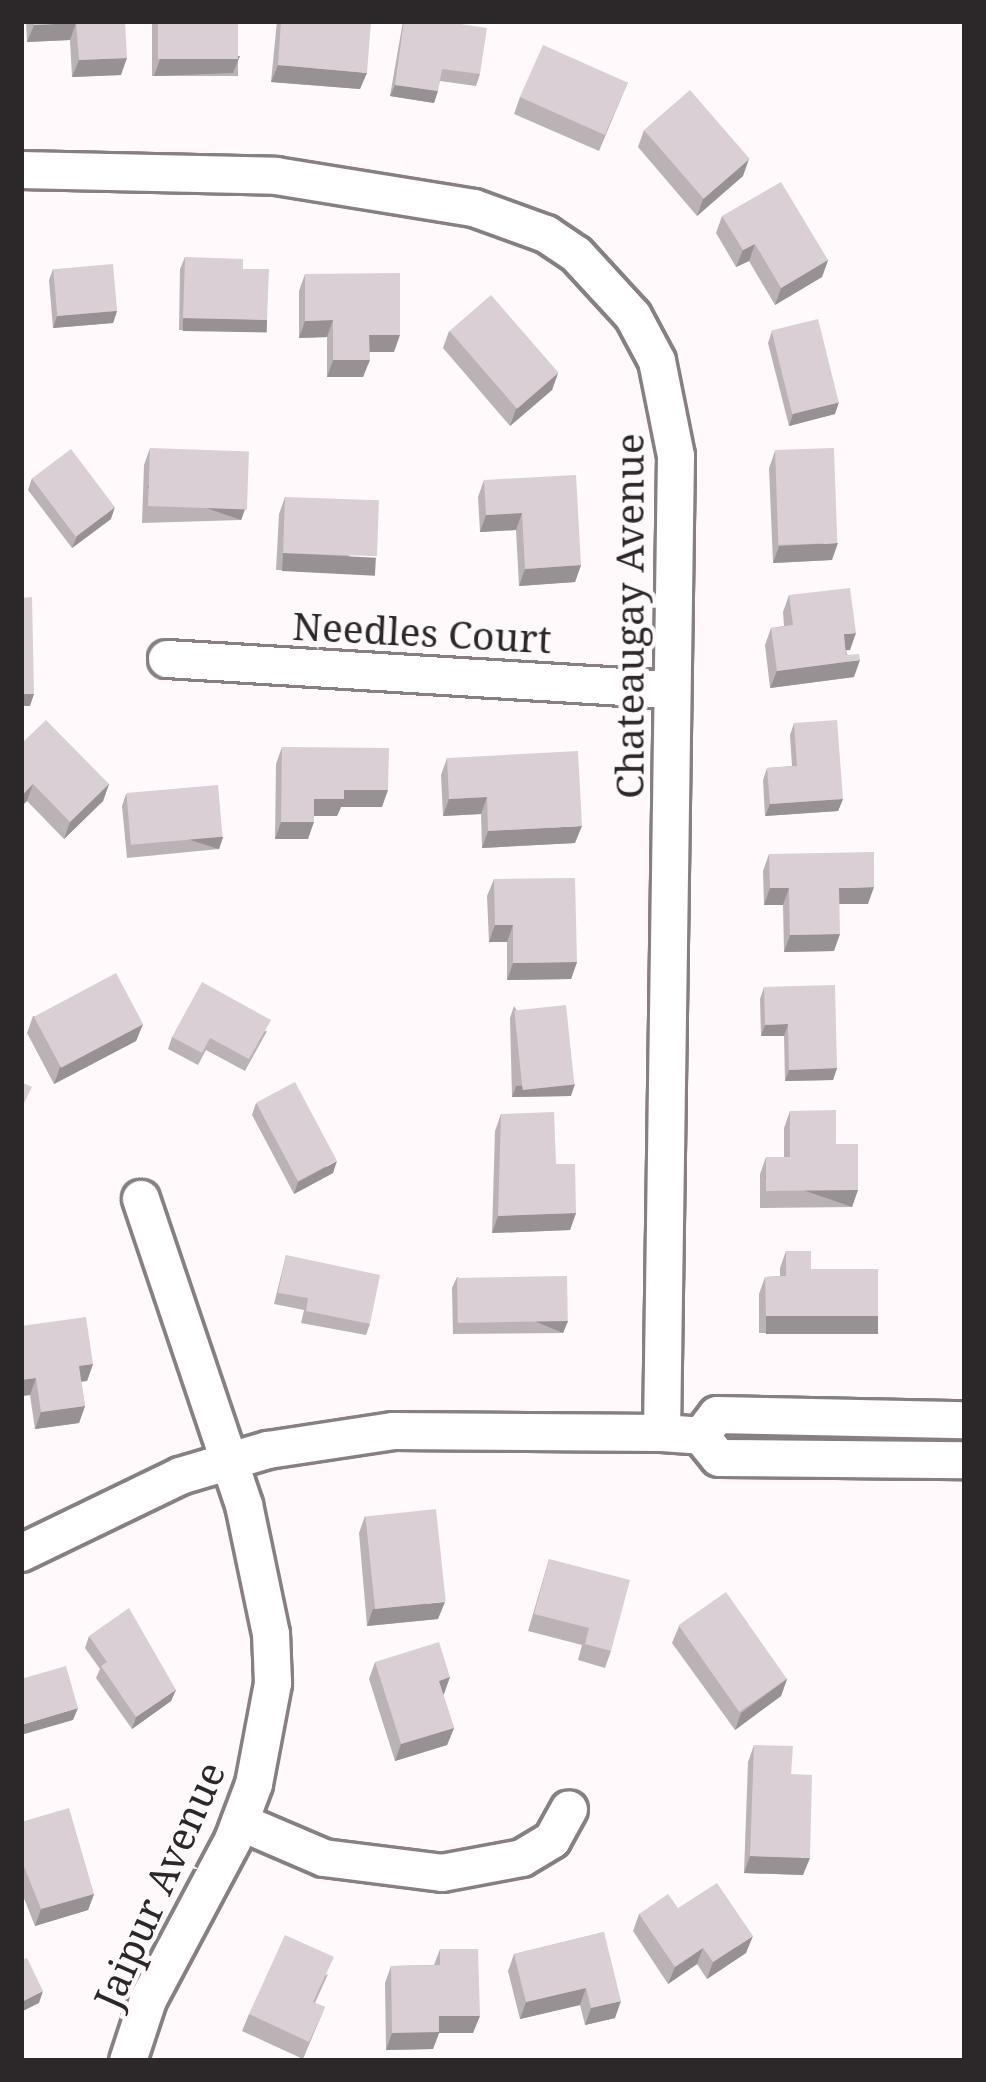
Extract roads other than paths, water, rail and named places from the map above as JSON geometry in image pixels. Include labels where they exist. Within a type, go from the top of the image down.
[{"type":"street","name":"Chateaugay Avenue","points":[[21,170],[198,169],[405,193],[515,220],[576,254],[633,316],[667,387],[676,456],[662,1433]]},
{"type":"street","name":"Needles Court","points":[[167,659],[672,690]]},
{"type":"street","name":"Jaipur Avenue","points":[[128,2061],[148,2000],[240,1822],[267,1730],[271,1634],[247,1517],[141,1199]]},
{"type":"street","points":[[700,1436],[717,1415],[965,1420]]},
{"type":"street","points":[[21,1553],[226,1461],[393,1431],[662,1433],[700,1436],[719,1458],[965,1460]]},
{"type":"street","points":[[240,1822],[324,1858],[442,1874],[522,1858],[552,1840],[569,1809]]}]
